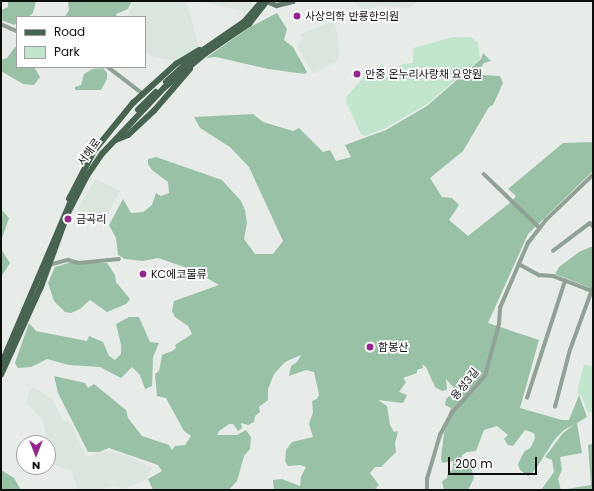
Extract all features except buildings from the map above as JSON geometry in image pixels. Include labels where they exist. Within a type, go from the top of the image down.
[{"type":"main road","name":"서해로","points":[[1,365],[67,206],[84,175],[111,138],[182,66],[208,46],[244,22],[262,1]]},
{"type":"main road","name":"서해로","points":[[1,375],[49,265],[68,213],[85,179],[114,141],[164,88],[198,60],[249,24],[267,1]]},
{"type":"main road","points":[[267,1],[276,5],[293,1]]},
{"type":"main road","points":[[67,206],[72,191],[87,162],[142,93],[176,64],[208,46]]},
{"type":"main road","points":[[114,141],[128,135],[156,107],[198,60]]},
{"type":"street","points":[[1,24],[16,31]]},
{"type":"street","points":[[109,68],[142,93]]},
{"type":"street","points":[[484,174],[540,227]]},
{"type":"street","name":"용성3길","points":[[427,490],[427,479],[440,435],[451,414],[485,376],[499,324],[500,308],[528,243],[540,227],[593,175]]},
{"type":"street","points":[[552,251],[590,223],[593,226]]},
{"type":"street","points":[[49,265],[68,260],[80,263],[119,259]]},
{"type":"street","points":[[519,264],[539,275],[565,281],[592,291],[570,350],[555,407]]},
{"type":"street","points":[[527,398],[565,281]]},
{"type":"shaded area","points":[[134,1],[186,1],[199,47],[175,61],[154,57],[146,52],[146,16],[127,16]]},
{"type":"shaded area","points":[[200,1],[254,1],[245,12]]},
{"type":"shaded area","points":[[354,1],[415,1],[416,4],[408,8],[379,5],[367,12],[361,11]]},
{"type":"shaded area","points":[[333,21],[338,34],[339,60],[313,74],[297,46],[302,39],[301,34]]},
{"type":"shaded area","points":[[95,179],[120,191],[103,223],[77,210]]},
{"type":"shaded area","points":[[34,387],[52,399],[63,421],[70,422],[86,457],[107,451],[131,457],[152,468],[145,480],[125,489],[114,486],[99,490],[78,490],[71,470],[56,466],[56,435],[45,435],[43,420],[26,403],[30,390]]},
{"type":"green space","points":[[8,1],[36,1],[33,13],[29,16],[16,16],[16,24],[14,25],[1,20],[1,10],[8,7]]},
{"type":"green space","points":[[68,1],[132,1],[128,9],[116,14],[117,16],[66,16],[69,10]]},
{"type":"green space","points":[[277,13],[287,29],[284,40],[293,47],[307,72],[305,74],[268,69],[216,57],[206,58],[250,27]]},
{"type":"green space","points":[[453,37],[470,37],[478,42],[480,59],[427,104],[386,128],[365,136],[361,134],[346,102],[346,97],[364,77],[382,64],[389,73],[399,70],[399,66],[403,64],[413,63],[413,48]]},
{"type":"green space","points":[[16,48],[16,68],[35,68],[40,77],[34,85],[23,84],[1,71],[1,60],[7,58]]},
{"type":"green space","points":[[483,53],[491,61],[484,63],[481,68],[482,75],[500,76],[503,83],[493,105],[489,107],[463,151],[430,178],[442,197],[452,198],[459,205],[449,220],[468,236],[511,202],[516,196],[508,189],[563,143],[593,142],[593,171],[528,234],[488,323],[539,340],[520,408],[562,420],[569,420],[579,395],[587,417],[577,423],[582,453],[560,457],[562,470],[558,479],[561,490],[541,490],[554,472],[552,460],[545,457],[563,433],[575,424],[564,430],[555,439],[535,470],[528,476],[520,470],[518,464],[524,452],[531,447],[535,438],[534,433],[525,430],[513,446],[508,445],[504,439],[508,435],[497,426],[484,430],[476,451],[467,452],[462,455],[461,461],[471,467],[474,478],[468,490],[444,490],[442,481],[447,478],[448,472],[452,471],[453,466],[453,461],[442,463],[441,458],[444,433],[451,408],[445,405],[446,399],[456,390],[446,379],[447,390],[442,391],[435,387],[426,367],[422,364],[423,368],[417,370],[417,373],[403,378],[406,382],[399,392],[407,395],[403,403],[378,400],[387,406],[390,425],[394,432],[398,431],[395,443],[396,452],[381,467],[375,467],[370,473],[379,485],[376,488],[378,490],[274,490],[273,480],[282,479],[300,486],[301,477],[306,467],[300,465],[288,466],[285,461],[286,450],[292,442],[313,437],[309,424],[313,412],[312,401],[317,399],[319,395],[314,372],[306,370],[289,376],[291,366],[297,362],[301,355],[285,362],[274,374],[268,389],[268,400],[259,407],[260,412],[255,416],[254,422],[248,425],[241,423],[242,428],[238,431],[233,424],[229,424],[219,431],[217,435],[237,435],[246,430],[251,437],[250,449],[244,456],[237,481],[229,490],[153,490],[148,479],[162,471],[158,465],[109,448],[99,452],[88,452],[58,393],[54,376],[85,383],[88,388],[94,384],[126,410],[128,418],[142,436],[169,445],[172,450],[175,446],[185,445],[191,436],[184,431],[166,398],[157,396],[155,374],[159,371],[162,355],[172,351],[176,348],[175,345],[192,334],[188,326],[175,317],[172,311],[174,301],[219,285],[193,270],[158,258],[143,261],[125,259],[118,255],[116,238],[109,225],[123,199],[131,213],[143,212],[152,205],[156,193],[161,196],[169,193],[168,182],[152,170],[148,164],[148,159],[156,157],[222,180],[241,201],[245,210],[247,223],[244,239],[255,254],[273,254],[283,241],[249,167],[230,147],[200,128],[194,117],[253,114],[263,122],[293,131],[299,128],[323,152],[330,150],[336,161],[351,157],[345,145],[386,130],[427,106],[481,59]]},
{"type":"green space","points":[[103,68],[107,73],[107,79],[101,90],[75,90],[75,87],[81,85],[84,74],[92,69]]},
{"type":"green space","points":[[1,209],[9,218],[1,241]]},
{"type":"green space","points":[[593,246],[593,289],[555,274],[559,267],[579,252]]},
{"type":"green space","points":[[1,249],[10,263],[1,277]]},
{"type":"green space","points":[[68,263],[107,263],[115,275],[116,282],[130,299],[126,304],[107,312],[90,300],[80,309],[71,313],[65,312],[54,301],[48,283],[55,267]]},
{"type":"green space","points":[[129,317],[139,317],[150,342],[159,343],[153,357],[152,386],[145,389],[140,375],[132,367],[121,378],[100,367],[69,365],[47,359],[31,367],[18,368],[15,363],[29,323],[36,331],[87,341],[89,336],[103,342],[109,356],[115,360],[121,354],[121,345],[116,324]]},
{"type":"green space","points":[[584,364],[593,367],[593,411],[588,413],[582,397],[577,393]]},
{"type":"green space","points":[[593,444],[593,490],[561,490],[591,485],[588,445]]},
{"type":"green space","points":[[1,470],[14,478],[21,490],[1,490]]},
{"type":"place","name":"사상의학 반룡한의원","points":[[297,16]]},
{"type":"place","name":"안중 온누리사랑채 요양원","points":[[357,74]]},
{"type":"place","name":"금곡리","points":[[68,219]]},
{"type":"place","name":"KC에코물류","points":[[143,274]]},
{"type":"place","name":"함봉산","points":[[370,347]]}]
